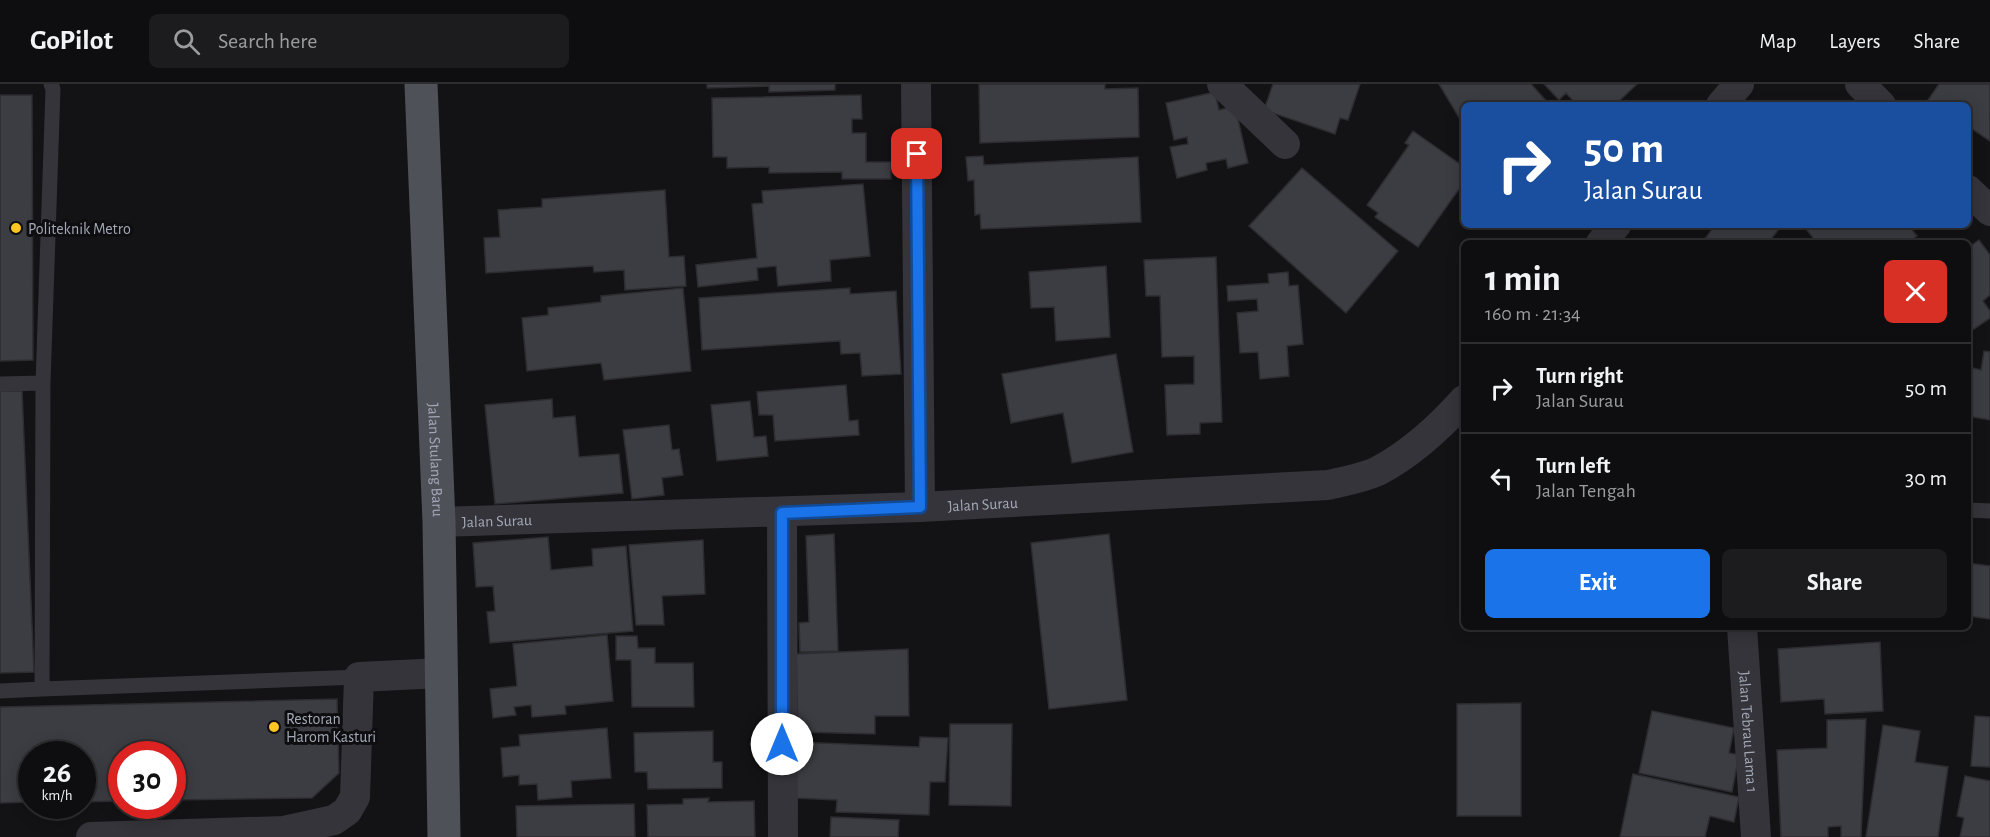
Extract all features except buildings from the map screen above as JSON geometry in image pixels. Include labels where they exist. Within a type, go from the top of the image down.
[{"type":"main road","name":"Jalan Stulang Baru","points":[[422,84],[439,522],[444,837]]},
{"type":"street","points":[[916,84],[920,507]]},
{"type":"street","points":[[1222,84],[1285,144]]},
{"type":"street","points":[[1724,102],[1739,84]]},
{"type":"street","points":[[1860,84],[1878,102]]},
{"type":"street","points":[[1971,193],[1990,211]]},
{"type":"street","points":[[1603,240],[1613,228]]},
{"type":"street","name":"Jalan Surau","points":[[439,522],[782,513],[1328,485],[1377,471],[1412,450],[1443,424],[1461,403]]},
{"type":"street","points":[[782,513],[783,837]]},
{"type":"street","name":"Jalan Tebrau Lama 1","points":[[1742,630],[1756,837]]},
{"type":"street","points":[[91,837],[284,831],[334,820],[347,812],[355,797],[358,676],[442,673]]},
{"type":"lane","points":[[42,689],[43,383],[53,89],[51,84]]},
{"type":"lane","points":[[0,384],[43,383]]},
{"type":"lane","points":[[1971,510],[1990,511]]},
{"type":"lane","points":[[0,691],[358,676]]},
{"type":"place","name":"Politeknik Metro","points":[[16,228]]},
{"type":"place","name":"Restoran Harom Kasturi","points":[[274,727]]},
{"type":"route","points":[[782,744],[782,513],[920,507],[917,154]]}]
